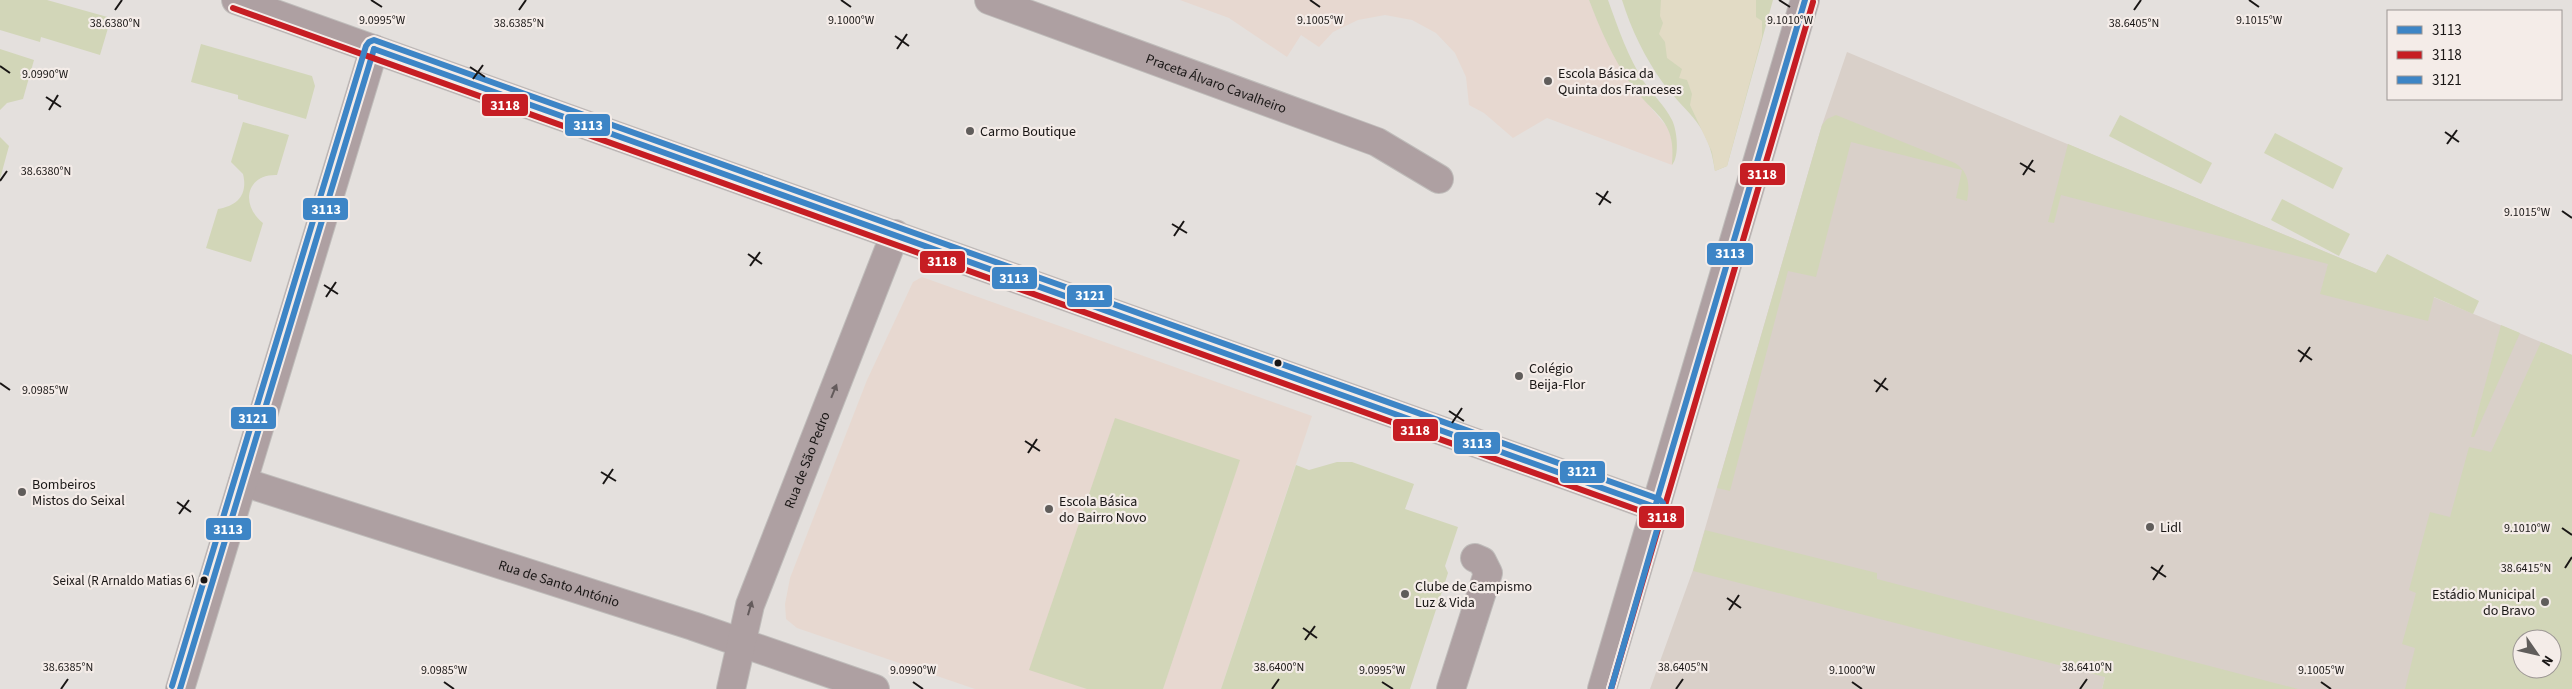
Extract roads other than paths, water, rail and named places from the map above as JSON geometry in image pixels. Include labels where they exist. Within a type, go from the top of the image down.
[{"type":"street","points":[[236,0],[1655,507]]},
{"type":"street","name":"Praceta Álvaro Cavalheiro","points":[[989,0],[1377,142],[1439,179]]},
{"type":"street","points":[[1602,689],[1805,0]]},
{"type":"street","points":[[180,689],[374,49]]},
{"type":"street","name":"Rua de São Pedro","points":[[731,689],[750,605],[895,234]]},
{"type":"street","name":"Rua de Santo António","points":[[243,482],[741,642],[875,689]]},
{"type":"street","points":[[1451,689],[1488,573],[1482,561],[1475,558]]},
{"type":"place","name":"Escola Básica da Quinta dos Franceses","points":[[1548,81]]},
{"type":"place","name":"Carmo Boutique","points":[[970,131]]},
{"type":"place","name":"Colégio Beija-Flor","points":[[1519,376]]},
{"type":"place","name":"Bombeiros Mistos do Seixal","points":[[22,492]]},
{"type":"place","name":"Escola Básica do Bairro Novo","points":[[1049,509]]},
{"type":"place","name":"Lidl","points":[[2150,527]]},
{"type":"place","name":"Seixal (R Arnaldo Matias 6)","points":[[204,580]]},
{"type":"place","name":"Clube de Campismo Luz & Vida","points":[[1405,594]]},
{"type":"place","name":"Estádio Municipal do Bravo","points":[[2545,602]]}]
